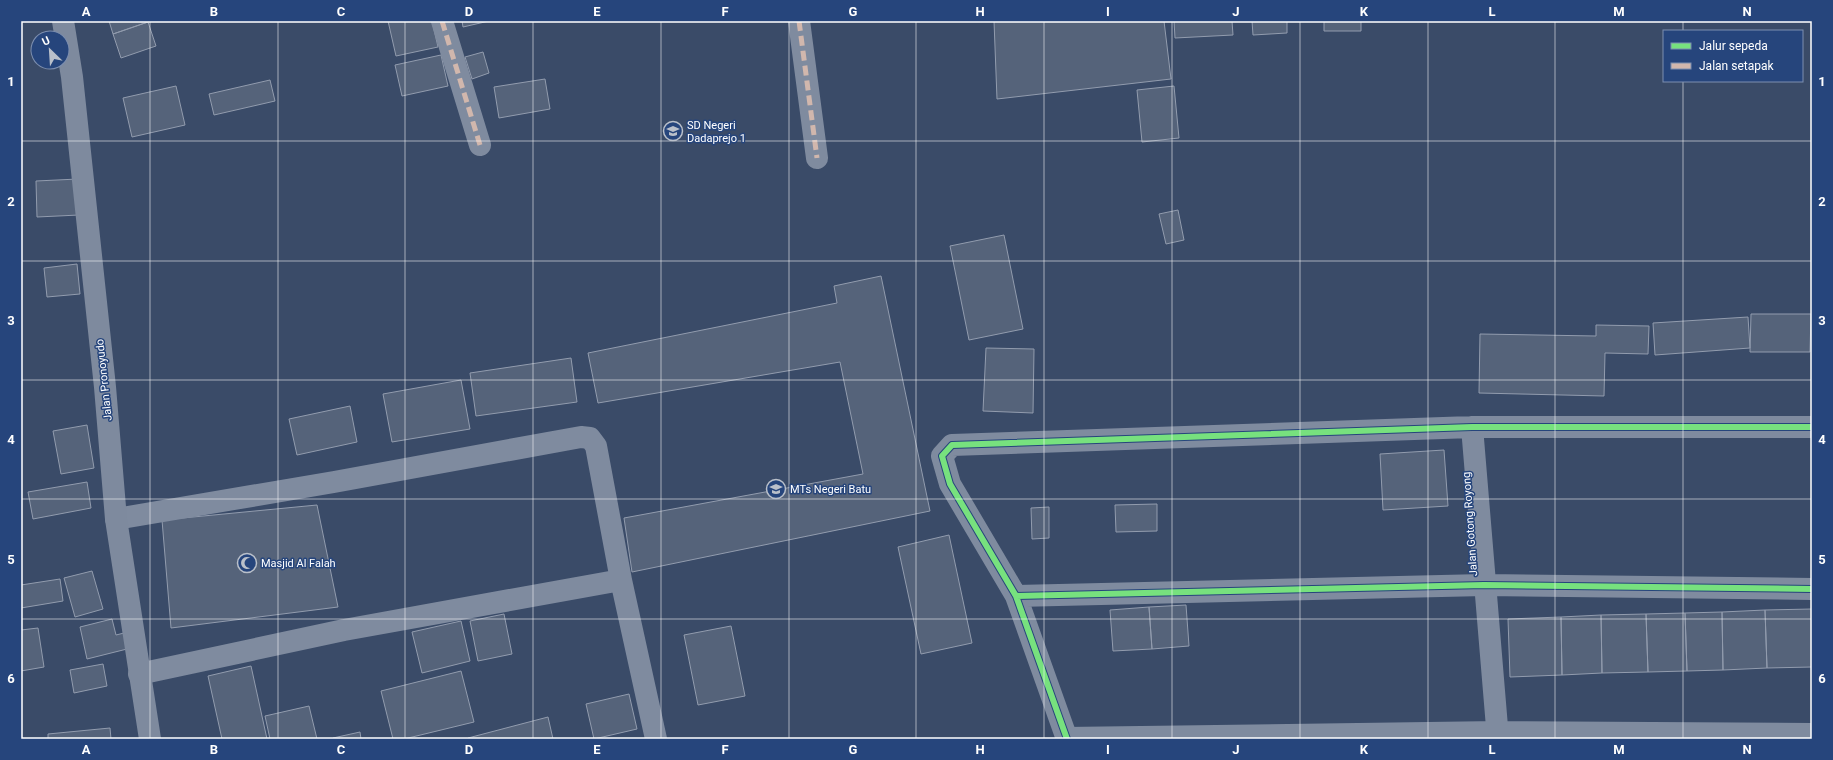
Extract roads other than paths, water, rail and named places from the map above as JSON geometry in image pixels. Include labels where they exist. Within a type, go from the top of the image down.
[{"type":"main road","name":"Jalan Pronoyudo","points":[[63,21],[72,77],[105,387],[116,519],[150,739]]},
{"type":"street","points":[[442,21],[480,146]]},
{"type":"street","points":[[799,21],[817,158]]},
{"type":"street","points":[[1812,427],[1472,427],[952,445],[942,456],[950,484],[1016,596],[1067,739],[1812,734]]},
{"type":"street","name":"Jalan Gotong Royong","points":[[1472,427],[1484,585],[1498,735]]},
{"type":"street","points":[[116,519],[334,482],[581,437],[590,438],[596,446],[621,580],[656,739]]},
{"type":"street","points":[[139,674],[344,630],[621,580]]},
{"type":"street","points":[[1016,596],[1484,585],[1812,589]]},
{"type":"place","name":"SD Negeri Dadaprejo 1","points":[[673,131]]},
{"type":"place","name":"MTs Negeri Batu","points":[[776,489]]},
{"type":"place","name":"Masjid Al Falah","points":[[247,563]]}]
